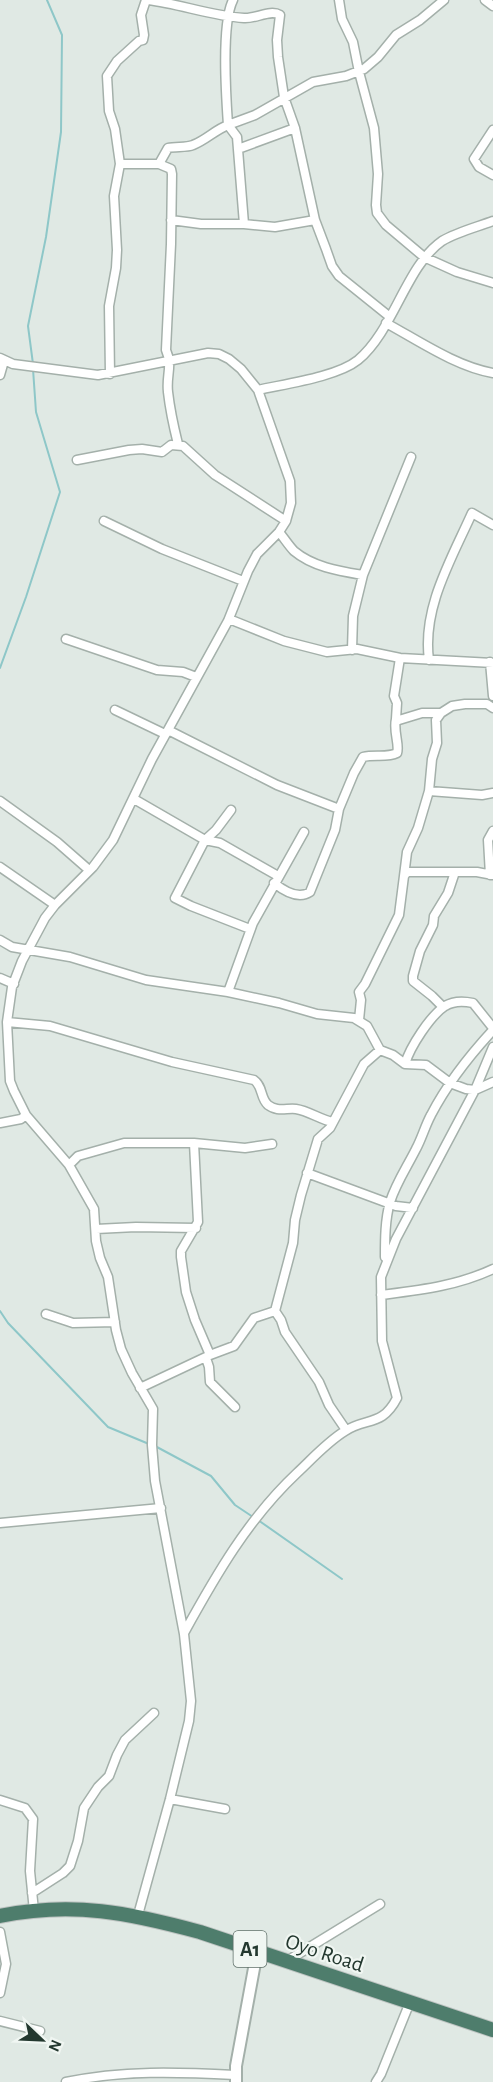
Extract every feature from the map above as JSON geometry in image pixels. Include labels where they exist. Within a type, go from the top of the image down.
[{"type":"highway","name":"Oyo Road","points":[[0,1916],[34,1911],[85,1909],[138,1916],[200,1932],[493,2030]]},
{"type":"street","points":[[110,374],[109,306],[117,250],[114,195],[120,164],[115,129],[109,111],[107,76],[117,61],[143,40],[141,15],[147,0],[183,4],[228,16],[255,18],[273,13],[280,15],[277,39],[284,97],[295,128],[315,220],[332,266],[339,276],[388,320],[463,364],[493,374]]},
{"type":"street","points":[[233,0],[228,16],[226,88],[228,125],[237,137],[244,224]]},
{"type":"street","points":[[339,0],[342,20],[353,42],[376,141],[377,213],[386,225],[424,257],[457,272],[493,283]]},
{"type":"street","points":[[159,164],[168,148],[190,147],[228,125],[255,115],[313,82],[359,72],[373,63],[396,35],[420,20],[444,0]]},
{"type":"street","points":[[485,0],[493,6]]},
{"type":"street","points":[[238,149],[295,128]]},
{"type":"street","points":[[493,130],[474,159],[479,167],[493,175]]},
{"type":"street","points":[[120,164],[159,164],[168,167],[172,174],[166,350],[171,361],[168,393],[178,444]]},
{"type":"street","points":[[171,220],[201,224],[275,227],[315,220]]},
{"type":"street","points":[[258,390],[317,377],[357,361],[367,351],[388,320],[424,257],[448,238],[493,221]]},
{"type":"street","points":[[0,375],[2,359],[13,364],[85,374],[110,374],[208,353],[219,354],[241,369],[258,390],[290,481],[291,503],[286,521],[279,532],[257,554],[243,581],[229,619],[166,732],[113,840],[89,870],[55,904],[27,951],[12,987],[7,1022],[4,1053],[10,1081],[26,1115],[69,1165],[94,1209],[96,1241],[108,1277],[121,1349],[153,1409],[152,1445],[155,1480],[184,1634],[191,1701],[189,1721],[170,1799],[138,1916]]},
{"type":"street","points":[[77,459],[129,450],[162,452],[171,445],[178,444],[188,450],[215,475],[286,521]]},
{"type":"street","points":[[352,650],[353,616],[363,574],[411,457]]},
{"type":"street","points":[[429,660],[427,643],[430,616],[445,569],[472,513],[493,525]]},
{"type":"street","points":[[104,521],[162,549],[243,581]]},
{"type":"street","points":[[279,532],[294,551],[316,563],[336,571],[363,574]]},
{"type":"street","points":[[229,619],[284,641],[327,652],[352,650],[400,658],[491,663],[493,696]]},
{"type":"street","points":[[66,639],[157,670],[183,672],[196,677]]},
{"type":"street","points":[[134,799],[205,840],[220,843],[276,879],[294,895],[302,896],[310,892],[335,830],[339,809],[363,757],[390,756],[397,753],[399,747],[394,729],[397,703],[394,696],[400,658]]},
{"type":"street","points":[[396,718],[399,720],[422,713],[441,712],[452,706],[465,704],[487,704],[493,708]]},
{"type":"street","points":[[115,710],[278,785],[339,809]]},
{"type":"street","points":[[359,1020],[361,1000],[358,992],[399,915],[407,852],[429,791],[436,743],[436,720],[441,712]]},
{"type":"street","points":[[429,791],[482,795],[493,793]]},
{"type":"street","points":[[0,801],[57,842],[89,870]]},
{"type":"street","points":[[231,810],[216,831],[205,840],[175,898],[250,929]]},
{"type":"street","points":[[404,876],[407,872],[412,871],[492,875],[488,840],[493,831]]},
{"type":"street","points":[[228,992],[250,929],[304,832]]},
{"type":"street","points":[[0,867],[55,904]]},
{"type":"street","points":[[442,1007],[413,981],[413,976],[434,916],[448,893],[455,873]]},
{"type":"street","points":[[0,940],[12,947],[70,957],[146,980],[228,992],[317,1014],[359,1020],[367,1026],[380,1050],[393,1055],[405,1064],[426,1065],[450,1083],[466,1089],[475,1090],[493,1082]]},
{"type":"street","points":[[0,978],[14,984]]},
{"type":"street","points":[[385,1264],[385,1231],[390,1204],[398,1182],[418,1147],[430,1116],[450,1083],[493,1029],[473,1003],[460,1002],[442,1007],[416,1041],[405,1064]]},
{"type":"street","points":[[7,1022],[50,1026],[172,1062],[254,1080],[260,1084],[265,1101],[275,1109],[305,1111],[321,1120],[333,1122]]},
{"type":"street","points":[[184,1634],[220,1568],[263,1508],[294,1475],[346,1430],[383,1417],[391,1410],[397,1398],[382,1341],[381,1277],[396,1239],[475,1090],[492,1049],[480,1044]]},
{"type":"street","points":[[346,1430],[329,1405],[319,1382],[285,1332],[275,1311],[292,1248],[295,1220],[318,1139],[330,1128],[364,1064],[380,1050]]},
{"type":"street","points":[[0,1123],[21,1119],[26,1115]]},
{"type":"street","points":[[69,1165],[78,1156],[124,1143],[194,1143],[245,1148],[272,1144]]},
{"type":"street","points":[[194,1143],[198,1218],[196,1228],[181,1251],[186,1292],[208,1357],[210,1382],[234,1407]]},
{"type":"street","points":[[307,1173],[390,1204],[413,1208]]},
{"type":"street","points":[[96,1229],[196,1228]]},
{"type":"street","points":[[381,1294],[460,1282],[493,1269]]},
{"type":"street","points":[[140,1388],[234,1346],[254,1318],[275,1311]]},
{"type":"street","points":[[46,1314],[73,1323],[115,1322]]},
{"type":"street","points":[[0,1523],[161,1508]]},
{"type":"street","points":[[32,1893],[70,1866],[78,1841],[84,1808],[98,1786],[110,1776],[125,1740],[154,1713]]},
{"type":"street","points":[[170,1799],[225,1809]]},
{"type":"street","points":[[0,1800],[25,1808],[33,1819],[30,1871],[34,1911]]},
{"type":"street","points":[[287,1961],[381,1904]]},
{"type":"street","points":[[0,1932],[6,1964],[0,1993]]},
{"type":"street","points":[[66,2082],[99,2075],[125,2073],[236,2079],[257,1952]]},
{"type":"street","points":[[376,2082],[410,2002]]},
{"type":"street","points":[[0,2021],[40,2031]]},
{"type":"waterway","points":[[33,364],[28,326],[46,237],[61,132],[62,35],[47,0]]},
{"type":"waterway","points":[[0,668],[60,492],[36,412],[33,369]]},
{"type":"waterway","points":[[0,1311],[8,1323],[108,1427],[149,1444]]},
{"type":"waterway","points":[[155,1446],[211,1476],[235,1505],[253,1517]]},
{"type":"waterway","points":[[258,1520],[342,1579]]}]
